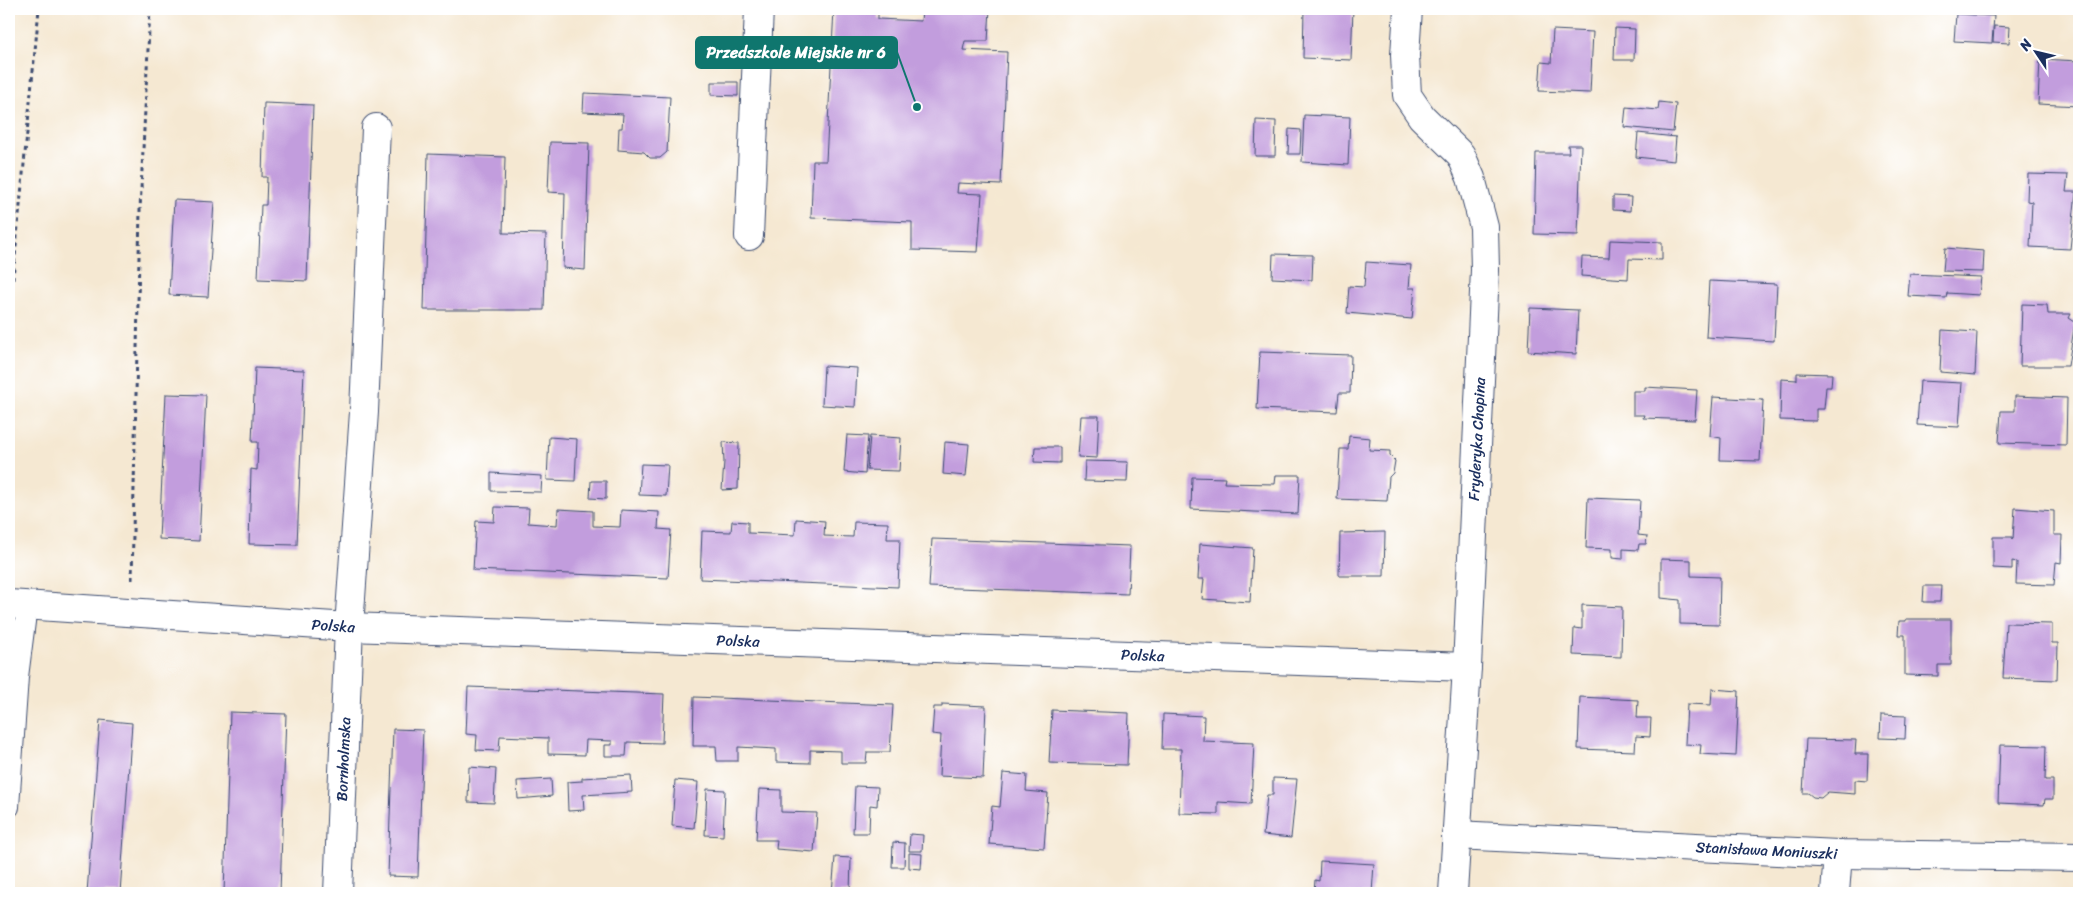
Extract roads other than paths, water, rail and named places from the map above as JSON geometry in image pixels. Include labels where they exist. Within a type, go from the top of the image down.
[{"type":"street","points":[[749,236],[758,9]]},
{"type":"street","name":"Fryderyka Chopina","points":[[1408,9],[1405,55],[1407,95],[1422,117],[1460,155],[1471,178],[1484,226],[1484,280],[1467,667],[1453,893]]},
{"type":"street","name":"Bornholmska","points":[[338,893],[349,627],[364,412],[376,128]]},
{"type":"street","name":"Polska","points":[[18,605],[349,627],[1467,667]]},
{"type":"street","name":"Stanisława Moniuszki","points":[[1456,835],[1838,854],[2079,857]]},
{"type":"street","points":[[1835,893],[1838,854]]},
{"type":"lane","points":[[9,807],[18,677],[18,605]]},
{"type":"place","name":"Przedszkole Miejskie nr 6","points":[[917,107]]}]
